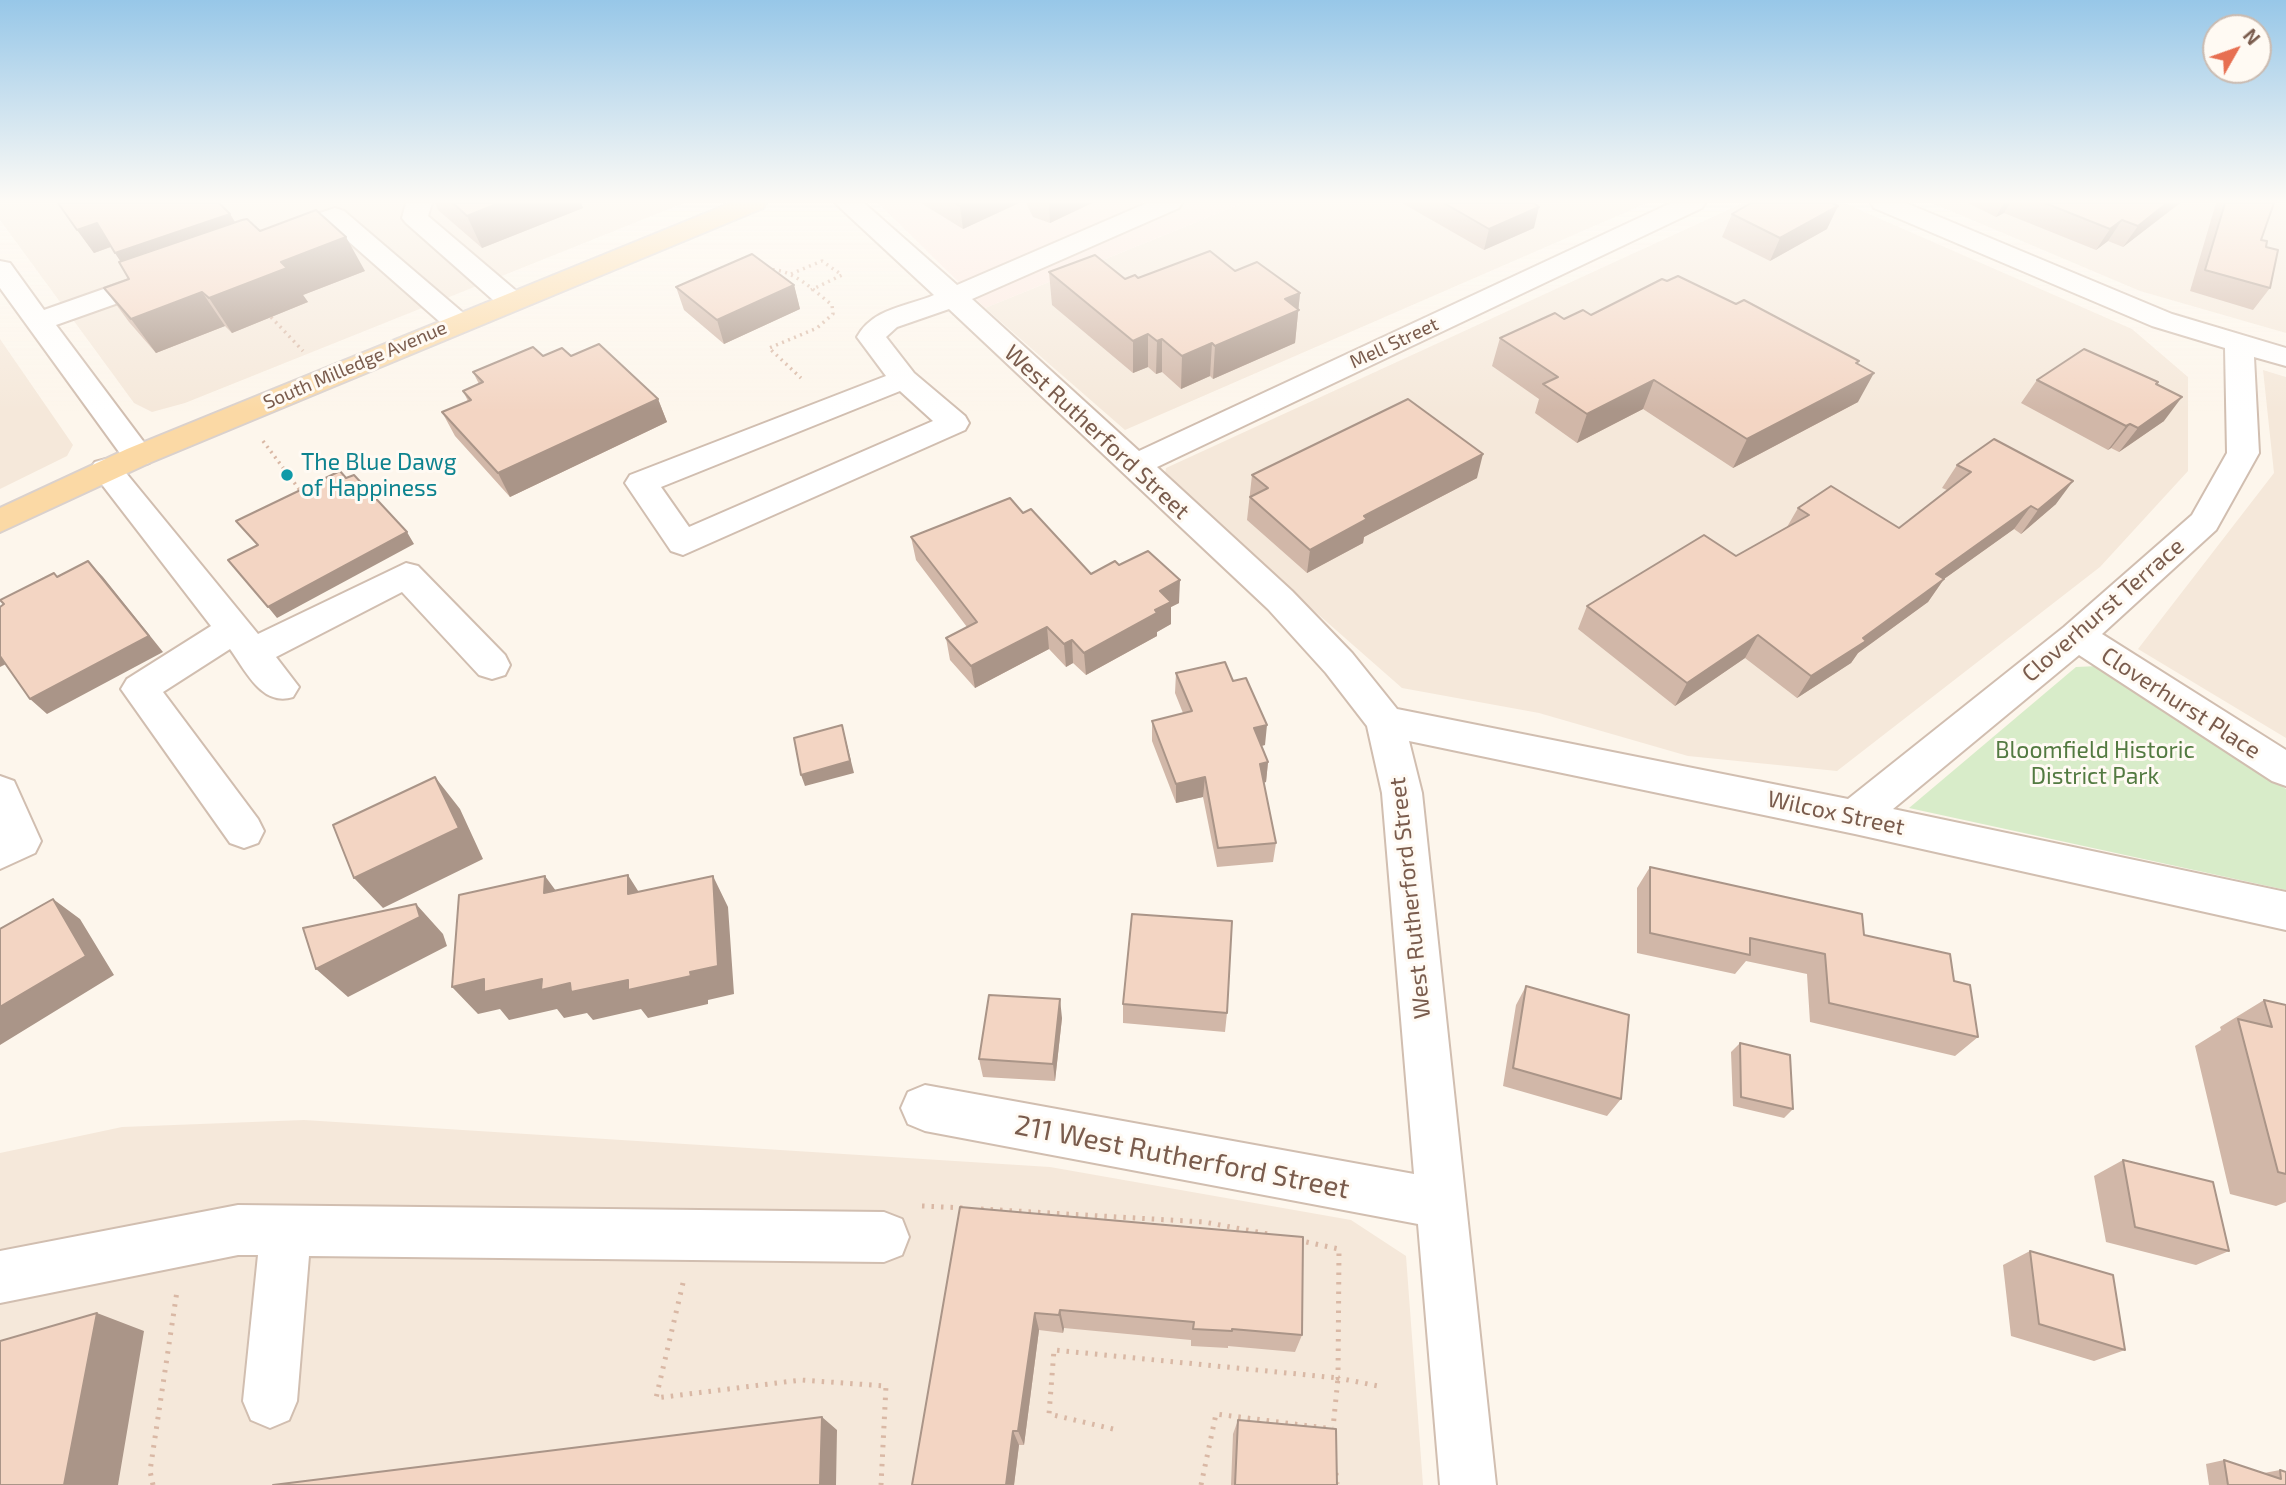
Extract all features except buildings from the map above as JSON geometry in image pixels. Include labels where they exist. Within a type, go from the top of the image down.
[{"type":"main road","name":"South Milledge Avenue","points":[[0,521],[106,469],[584,272]]},
{"type":"street","points":[[2,272],[138,456]]},
{"type":"street","points":[[39,321],[176,272]]},
{"type":"street","points":[[400,272],[458,323]]},
{"type":"street","points":[[478,272],[512,301]]},
{"type":"street","name":"West Rutherford Street","points":[[926,272],[1280,600],[1339,663],[1385,721],[1402,793],[1468,1485]]},
{"type":"street","points":[[904,379],[641,484],[683,543],[954,423],[904,379],[872,337],[876,328],[906,312],[934,305],[1007,272]]},
{"type":"street","name":"Mell Street","points":[[1133,466],[1547,272]]},
{"type":"street","points":[[2047,272],[2162,320],[2286,357]]},
{"type":"street","name":"Cloverhurst Terrace","points":[[1856,817],[2077,636],[2204,522],[2243,453],[2239,344]]},
{"type":"street","points":[[106,469],[280,687]]},
{"type":"street","points":[[244,831],[140,689],[242,642],[406,575],[492,666]]},
{"type":"street","name":"Cloverhurst Place","points":[[2077,636],[2286,770]]},
{"type":"street","name":"Wilcox Street","points":[[1385,721],[1856,817],[2286,911]]},
{"type":"street","points":[[0,792],[21,841],[0,852]]},
{"type":"street","name":"211 West Rutherford Street","points":[[925,1108],[1392,1196],[1440,1202]]},
{"type":"street","points":[[0,1277],[239,1230],[695,1234],[897,1221]]},
{"type":"street","points":[[270,1401],[286,1230]]},
{"type":"path","points":[[786,272],[832,305],[832,314],[817,328],[769,348],[800,378]]},
{"type":"path","points":[[791,274],[795,272]]},
{"type":"path","points":[[811,290],[842,275],[838,272]]},
{"type":"path","points":[[271,317],[305,353]]},
{"type":"path","points":[[257,434],[309,502]]},
{"type":"path","points":[[897,1221],[1205,1222],[1272,1235]]},
{"type":"path","points":[[695,1234],[656,1398],[801,1380],[886,1385],[881,1485]]},
{"type":"path","points":[[1285,1238],[1339,1249],[1338,1378],[1334,1439]]},
{"type":"path","points":[[153,1485],[150,1471],[182,1256],[188,1239]]},
{"type":"path","points":[[1113,1429],[1049,1414],[1054,1350],[1338,1378],[1383,1387]]},
{"type":"path","points":[[1201,1485],[1216,1414],[1333,1428]]},
{"type":"path","points":[[1335,1462],[1337,1484]]},
{"type":"shaded area","points":[[38,272],[511,272],[185,403],[152,412],[134,403]]},
{"type":"shaded area","points":[[949,272],[1073,272],[985,308]]},
{"type":"shaded area","points":[[1073,272],[1488,272],[1125,430],[985,308]]},
{"type":"shaded area","points":[[1592,272],[2002,272],[2132,329],[2188,377],[2188,471],[2100,567],[1837,771],[1688,756],[1539,713],[1402,688],[1164,479],[1166,468]]},
{"type":"shaded area","points":[[2096,272],[2286,272],[2286,333],[2140,291]]},
{"type":"shaded area","points":[[0,339],[73,445],[67,456],[0,489]]},
{"type":"shaded area","points":[[2263,370],[2286,377],[2286,738],[2138,649],[2274,473]]},
{"type":"shaded area","points":[[304,1120],[1050,1167],[1351,1220],[1406,1256],[1423,1485],[0,1485],[0,1153],[122,1127]]},
{"type":"green space","name":"Bloomfield Historic District Park","points":[[2098,666],[2286,789],[2286,890],[1909,808],[2076,667]]},
{"type":"place","name":"The Blue Dawg of Happiness","points":[[287,475]]}]
